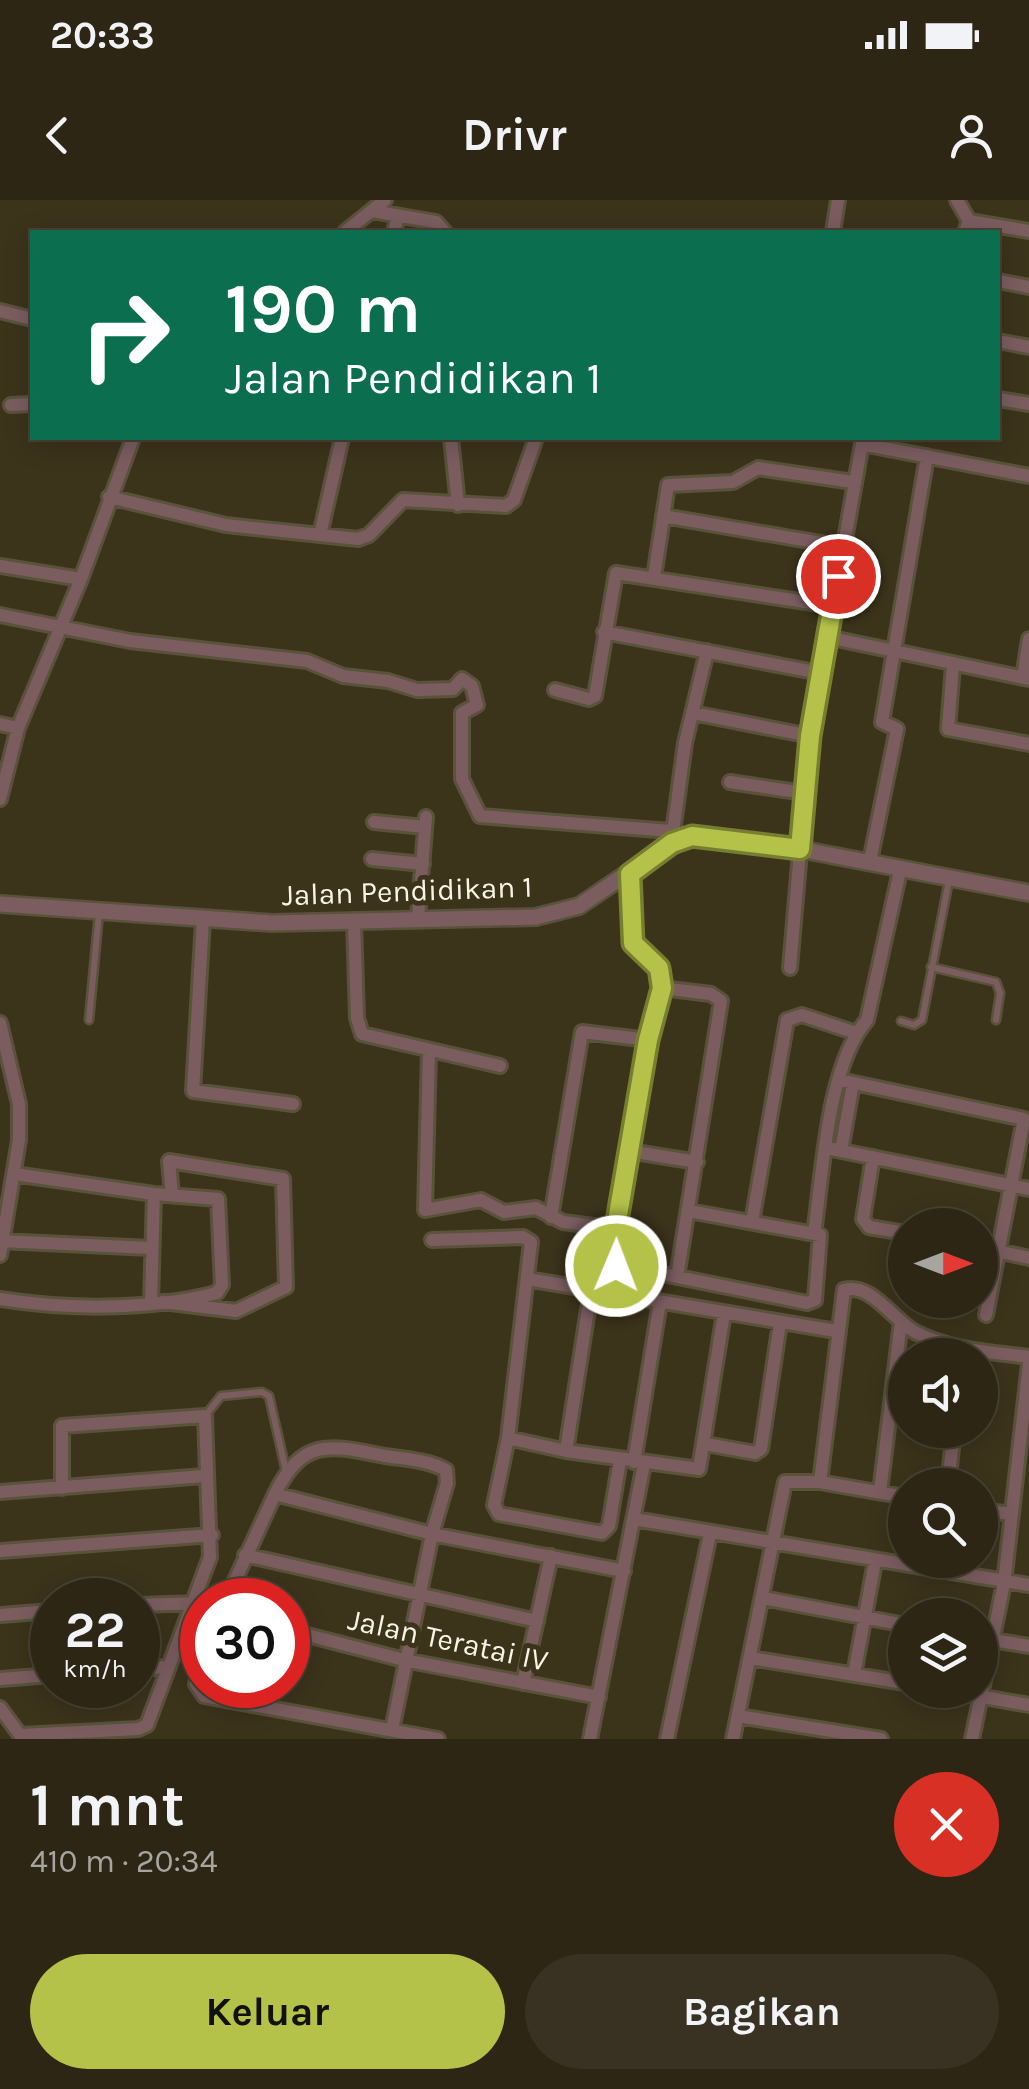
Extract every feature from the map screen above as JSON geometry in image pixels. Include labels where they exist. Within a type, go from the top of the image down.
[{"type":"street","points":[[347,230],[385,200]]},
{"type":"street","points":[[833,230],[838,200]]},
{"type":"street","points":[[957,200],[967,227],[1029,230]]},
{"type":"street","points":[[372,210],[436,222],[443,230]]},
{"type":"street","points":[[394,230],[398,216]]},
{"type":"street","points":[[1000,281],[1029,287]]},
{"type":"street","points":[[0,311],[30,318]]},
{"type":"street","points":[[1000,341],[1029,346]]},
{"type":"street","points":[[1000,399],[1029,404]]},
{"type":"street","points":[[11,405],[30,404]]},
{"type":"street","points":[[0,798],[18,728],[62,627],[132,440]]},
{"type":"street","points":[[320,535],[342,440]]},
{"type":"street","points":[[451,440],[458,504]]},
{"type":"street","points":[[108,496],[226,525],[364,538],[403,500],[497,508],[514,500],[535,440]]},
{"type":"street","points":[[790,968],[810,736],[863,441],[1029,476]]},
{"type":"street","points":[[870,861],[897,729],[882,722],[928,456]]},
{"type":"street","points":[[654,577],[666,486],[733,482],[754,469],[853,482]]},
{"type":"street","points":[[663,516],[844,546]]},
{"type":"street","points":[[0,566],[81,579]]},
{"type":"street","points":[[555,690],[593,698],[613,575],[619,572],[832,606]]},
{"type":"street","points":[[0,615],[170,646],[308,661],[343,676],[388,681],[416,690],[453,689],[462,679],[472,686],[477,705],[462,713],[462,779],[480,816],[800,849],[1029,893]]},
{"type":"street","points":[[604,632],[820,673]]},
{"type":"street","points":[[827,636],[1026,678],[1029,639]]},
{"type":"street","points":[[672,837],[708,651]]},
{"type":"street","points":[[953,665],[948,728],[1029,744]]},
{"type":"street","points":[[693,713],[810,736]]},
{"type":"street","points":[[0,724],[18,728]]},
{"type":"street","points":[[730,782],[804,793]]},
{"type":"street","points":[[374,822],[426,822],[418,918]]},
{"type":"street","name":"Jalan Pendidikan 1","points":[[0,904],[203,920],[354,920],[562,912],[630,874],[672,837]]},
{"type":"street","points":[[372,860],[423,864]]},
{"type":"street","points":[[814,1233],[856,1033],[867,1020],[900,871]]},
{"type":"street","points":[[630,874],[633,943],[659,968],[662,988],[648,1040],[628,1151],[613,1264],[811,1303],[816,1295],[823,1239],[814,1233],[689,1211]]},
{"type":"street","points":[[203,920],[194,1091],[293,1104]]},
{"type":"street","points":[[354,920],[359,1029],[367,1038],[500,1066]]},
{"type":"street","points":[[662,988],[711,994],[721,1001],[677,1277]]},
{"type":"street","points":[[752,1222],[787,1020],[802,1014],[856,1033]]},
{"type":"street","points":[[0,1023],[5,1067],[19,1104],[14,1174],[1,1246],[151,1248]]},
{"type":"street","points":[[551,1217],[582,1032],[648,1040]]},
{"type":"street","points":[[429,1051],[425,1210],[480,1200],[504,1212],[520,1213],[530,1208],[600,1230],[616,1229]]},
{"type":"street","points":[[846,1082],[1020,1116],[1024,1122],[998,1241]]},
{"type":"street","points":[[834,1149],[1029,1189]]},
{"type":"street","points":[[628,1151],[697,1162]]},
{"type":"street","points":[[873,1157],[863,1219],[869,1227],[888,1231]]},
{"type":"street","points":[[157,1302],[236,1311],[286,1287],[284,1179],[169,1161],[172,1195]]},
{"type":"street","points":[[0,1299],[29,1304],[157,1302],[217,1294],[222,1285],[218,1200],[14,1174]]},
{"type":"street","points":[[154,1194],[151,1248],[157,1302]]},
{"type":"street","points":[[432,1240],[528,1238],[532,1246],[508,1438],[494,1504],[503,1517],[602,1533],[609,1526],[633,1462]]},
{"type":"street","points":[[998,1250],[1029,1258]]},
{"type":"street","points":[[527,1279],[836,1331]]},
{"type":"street","points":[[820,1482],[840,1294],[849,1287],[883,1304],[914,1332],[929,1338]]},
{"type":"street","points":[[566,1451],[590,1290]]},
{"type":"street","points":[[590,1739],[634,1519],[633,1462],[660,1302]]},
{"type":"street","points":[[508,1438],[696,1471],[702,1466],[706,1444],[724,1314]]},
{"type":"street","points":[[880,1492],[901,1322]]},
{"type":"street","points":[[706,1444],[755,1454],[762,1448],[780,1323]]},
{"type":"street","points":[[998,1354],[1029,1356]]},
{"type":"street","points":[[998,1602],[1004,1583],[1029,1364]]},
{"type":"street","points":[[62,1488],[62,1426],[205,1416],[204,1476],[212,1535],[205,1578]]},
{"type":"street","points":[[236,1578],[286,1471],[304,1454],[338,1447],[442,1467],[448,1483],[432,1534],[392,1730]]},
{"type":"street","points":[[0,1492],[204,1476]]},
{"type":"street","points":[[733,1739],[785,1482],[820,1482],[888,1494]]},
{"type":"street","points":[[275,1494],[432,1534],[624,1571]]},
{"type":"street","points":[[998,1512],[1012,1514]]},
{"type":"street","points":[[634,1519],[1029,1586]]},
{"type":"street","points":[[668,1739],[710,1534]]},
{"type":"street","points":[[0,1551],[212,1535]]},
{"type":"street","points":[[245,1556],[537,1621]]},
{"type":"street","points":[[523,1683],[551,1556]]},
{"type":"street","points":[[854,1674],[876,1562]]},
{"type":"street","points":[[763,1598],[888,1622]]},
{"type":"street","points":[[0,1615],[30,1613]]},
{"type":"street","name":"Jalan Teratai IV","points":[[310,1636],[404,1660],[599,1697]]},
{"type":"street","points":[[0,1708],[22,1737],[143,1728],[180,1639]]},
{"type":"street","points":[[998,1641],[1029,1646]]},
{"type":"street","points":[[750,1658],[888,1680]]},
{"type":"street","points":[[160,1667],[166,1666]]},
{"type":"street","points":[[0,1679],[30,1677]]},
{"type":"street","points":[[998,1699],[1029,1705]]},
{"type":"street","points":[[270,1708],[438,1739]]},
{"type":"street","points":[[972,1739],[978,1708]]},
{"type":"street","points":[[738,1716],[881,1739]]},
{"type":"lane","points":[[901,1021],[914,1025],[922,1020],[949,880]]},
{"type":"lane","points":[[89,1020],[99,913]]},
{"type":"lane","points":[[932,966],[996,982],[1000,993],[996,1020]]},
{"type":"lane","points":[[205,1416],[221,1396],[262,1392],[269,1396],[286,1471]]},
{"type":"route","points":[[616,1266],[611,1256],[628,1151],[648,1040],[662,988],[659,968],[633,943],[630,874],[672,843],[692,836],[800,849],[810,736],[838,576]]}]
